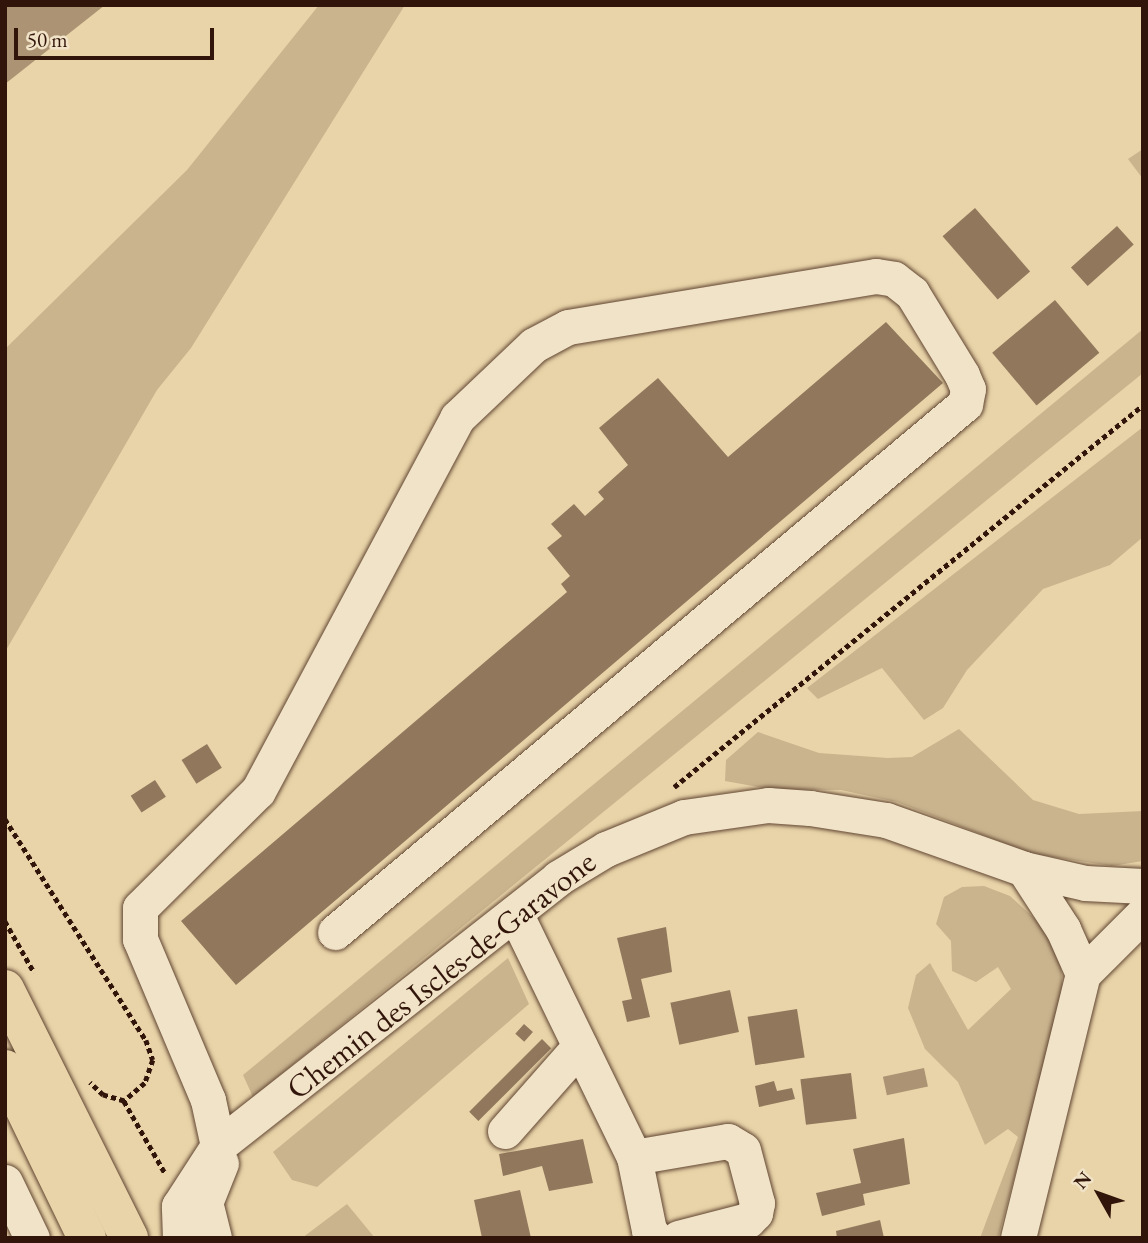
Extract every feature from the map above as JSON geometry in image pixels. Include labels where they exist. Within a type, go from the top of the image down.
[{"type":"main road","points":[[5,989],[129,1238]]},
{"type":"main road","points":[[5,1069],[87,1238]]},
{"type":"street","points":[[218,1146],[208,1100],[140,939],[140,908],[258,791],[457,418],[474,397],[534,345],[568,327],[876,276],[894,279],[912,293],[962,375],[968,389],[965,404],[335,932]]},
{"type":"street","name":"Chemin des Iscles-de-Garavone","points":[[270,1108],[558,878],[649,830],[684,817],[726,809],[810,808],[886,820],[1024,869],[1085,883],[1143,886]]},
{"type":"street","points":[[1024,869],[1063,929],[1083,974]]},
{"type":"street","points":[[515,913],[634,1157],[649,1230],[655,1238]]},
{"type":"street","points":[[1018,1238],[1083,974],[1143,914]]},
{"type":"street","points":[[505,1131],[580,1045]]},
{"type":"street","points":[[180,1238],[182,1199],[218,1146],[270,1108]]},
{"type":"street","points":[[214,1238],[205,1203],[212,1179],[227,1155],[270,1108]]},
{"type":"street","points":[[634,1157],[728,1141],[743,1150],[757,1203],[755,1213],[748,1220],[678,1238]]},
{"type":"street","points":[[5,1182],[32,1238]]},
{"type":"path","points":[[649,830],[666,793],[1143,405]]},
{"type":"path","points":[[5,819],[146,1040],[153,1060],[151,1073],[136,1093],[124,1101],[182,1199]]},
{"type":"shaded area","points":[[7,5],[105,5],[5,84]]},
{"type":"shaded area","points":[[319,5],[405,5],[191,348],[157,390],[5,652],[5,349],[187,170]]},
{"type":"shaded area","points":[[1143,149],[1143,179],[1128,159]]},
{"type":"shaded area","points":[[1143,329],[1143,373],[253,1097],[243,1075]]},
{"type":"shaded area","points":[[1143,427],[1143,537],[1110,565],[1043,589],[967,670],[943,708],[924,720],[882,668],[818,699],[807,688]]},
{"type":"shaded area","points":[[959,729],[1033,800],[1079,814],[1143,811],[1143,861],[1112,866],[1033,854],[897,802],[841,790],[769,789],[725,781],[726,760],[758,732],[819,753],[888,758],[912,757]]},
{"type":"shaded area","points":[[984,886],[1010,896],[1047,930],[1060,951],[1063,998],[998,1238],[980,1238],[1018,1137],[1008,1129],[985,1145],[958,1082],[925,1049],[908,1008],[916,975],[930,963],[968,1030],[1011,989],[998,967],[976,982],[952,971],[951,941],[936,924],[944,897],[962,887]]},
{"type":"shaded area","points":[[508,958],[529,1004],[317,1187],[292,1180],[273,1152]]},
{"type":"shaded area","points":[[924,1068],[928,1087],[887,1095],[883,1077]]},
{"type":"shaded area","points":[[347,1204],[375,1238],[302,1238]]},
{"type":"building","points":[[975,208],[1030,271],[998,300],[943,236]]},
{"type":"building","points":[[1117,226],[1134,245],[1088,286],[1071,267]]},
{"type":"building","points":[[1055,300],[1099,353],[1037,406],[992,353]]},
{"type":"building","points":[[886,322],[943,383],[236,985],[181,921],[567,592],[561,584],[570,576],[547,548],[562,536],[551,524],[574,504],[585,516],[604,499],[598,492],[628,465],[599,428],[658,378],[728,457]]},
{"type":"building","points":[[207,744],[222,768],[196,784],[182,760]]},
{"type":"building","points":[[155,780],[166,797],[142,813],[131,796]]},
{"type":"building","points":[[666,927],[672,972],[641,979],[650,1017],[627,1022],[622,1001],[632,999],[617,938]]},
{"type":"building","points":[[730,990],[739,1032],[679,1045],[670,1003]]},
{"type":"building","points":[[797,1009],[805,1057],[755,1065],[748,1017]]},
{"type":"building","points":[[524,1024],[533,1032],[524,1042],[515,1034]]},
{"type":"building","points":[[542,1039],[551,1048],[478,1121],[469,1112]]},
{"type":"building","points":[[851,1073],[857,1119],[806,1125],[800,1079]]},
{"type":"building","points":[[774,1081],[777,1091],[792,1088],[795,1099],[759,1107],[755,1086]]},
{"type":"building","points":[[904,1138],[910,1184],[863,1194],[865,1205],[822,1216],[816,1193],[861,1183],[853,1149]]},
{"type":"building","points":[[583,1139],[593,1183],[549,1191],[542,1166],[503,1176],[499,1154]]},
{"type":"building","points":[[520,1190],[531,1238],[482,1238],[474,1200]]},
{"type":"building","points":[[880,1220],[884,1238],[837,1238],[836,1231]]}]
